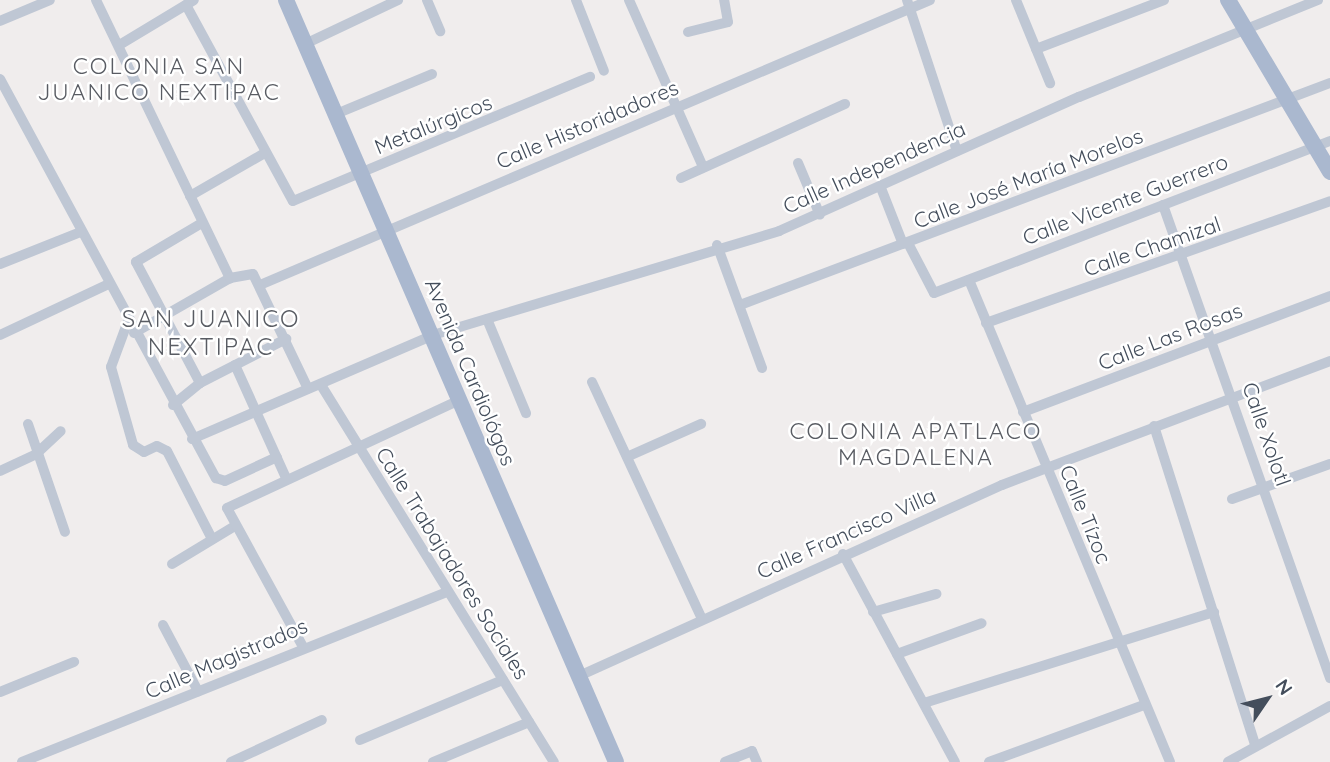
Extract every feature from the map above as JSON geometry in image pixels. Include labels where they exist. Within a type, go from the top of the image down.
[{"type":"main road","name":"Avenida Cardiológos","points":[[286,0],[616,762]]},
{"type":"main road","points":[[1228,0],[1286,100],[1323,144],[1330,172]]},
{"type":"street","points":[[0,21],[50,0]]},
{"type":"street","points":[[96,0],[121,44],[202,223],[230,278]]},
{"type":"street","points":[[305,44],[398,0]]},
{"type":"street","points":[[427,0],[440,31]]},
{"type":"street","points":[[576,0],[604,71]]},
{"type":"street","points":[[629,0],[704,167]]},
{"type":"street","points":[[688,32],[728,22],[724,0]]},
{"type":"street","name":"Calle Historidadores","points":[[260,285],[908,3],[930,0]]},
{"type":"street","points":[[1016,0],[1050,83]]},
{"type":"street","points":[[1036,49],[1164,0]]},
{"type":"street","name":"Calle Independencia","points":[[192,439],[433,335],[820,215],[957,151],[1244,27],[1318,0]]},
{"type":"street","points":[[121,44],[190,2],[263,154],[190,196]]},
{"type":"street","points":[[908,3],[957,151]]},
{"type":"street","points":[[336,114],[432,74]]},
{"type":"street","name":"Metalúrgicos","points":[[263,154],[289,198],[298,201],[590,77]]},
{"type":"street","points":[[0,79],[3,94],[81,232],[173,405],[216,478],[225,481],[276,457]]},
{"type":"street","name":"Calle José María Morelos","points":[[740,306],[1330,83]]},
{"type":"street","points":[[681,178],[845,104]]},
{"type":"street","name":"Calle Vicente Guerrero","points":[[906,245],[934,293],[1323,144]]},
{"type":"street","points":[[798,163],[820,215]]},
{"type":"street","points":[[881,188],[906,245]]},
{"type":"street","name":"Calle Chamizal","points":[[986,323],[1182,257],[1330,201]]},
{"type":"street","name":"Calle Xolotl","points":[[1163,205],[1235,398],[1330,678]]},
{"type":"street","points":[[201,383],[160,318],[136,262],[202,223]]},
{"type":"street","points":[[0,264],[81,232]]},
{"type":"street","points":[[717,245],[762,368]]},
{"type":"street","points":[[134,333],[230,278],[241,273],[253,274],[308,389]]},
{"type":"street","name":"Calle Tízoc","points":[[969,280],[1170,762]]},
{"type":"street","points":[[0,335],[44,317],[109,284]]},
{"type":"street","name":"Calle Las Rosas","points":[[1023,412],[1330,296]]},
{"type":"street","points":[[487,319],[526,413]]},
{"type":"street","points":[[128,321],[111,367],[133,445],[144,452],[157,446],[167,451],[212,539]]},
{"type":"street","points":[[173,405],[201,383],[286,339]]},
{"type":"street","name":"Calle Francisco Villa","points":[[579,676],[843,554],[1046,468],[1330,361]]},
{"type":"street","points":[[235,365],[286,478]]},
{"type":"street","points":[[592,382],[629,456],[702,619]]},
{"type":"street","name":"Calle Trabajadores Sociales","points":[[321,384],[554,762]]},
{"type":"street","points":[[302,645],[233,527],[229,506],[357,444],[460,400]]},
{"type":"street","points":[[28,424],[35,455],[65,533]]},
{"type":"street","points":[[629,456],[701,424]]},
{"type":"street","points":[[1154,426],[1255,744]]},
{"type":"street","points":[[0,471],[35,455],[61,431]]},
{"type":"street","points":[[1232,499],[1330,464]]},
{"type":"street","points":[[172,564],[233,527]]},
{"type":"street","points":[[843,554],[955,762]]},
{"type":"street","name":"Calle Magistrados","points":[[22,762],[198,691],[302,645],[447,592]]},
{"type":"street","points":[[873,611],[936,594]]},
{"type":"street","points":[[924,703],[1117,640],[1214,612]]},
{"type":"street","points":[[897,654],[982,623]]},
{"type":"street","points":[[163,625],[198,691]]},
{"type":"street","points":[[0,692],[74,662]]},
{"type":"street","points":[[360,740],[503,680]]},
{"type":"street","points":[[989,762],[1144,705]]},
{"type":"street","points":[[1228,762],[1242,758],[1255,744],[1330,706]]},
{"type":"street","points":[[231,762],[322,720]]},
{"type":"street","points":[[433,762],[529,722]]},
{"type":"street","points":[[724,762],[752,751],[757,762]]},
{"type":"district","name":"COLONIA SAN JUANICO NEXTIPAC","points":[[159,79]]},
{"type":"district","name":"SAN JUANICO NEXTIPAC","points":[[211,333]]},
{"type":"district","name":"COLONIA APATLACO MAGDALENA","points":[[916,444]]}]
